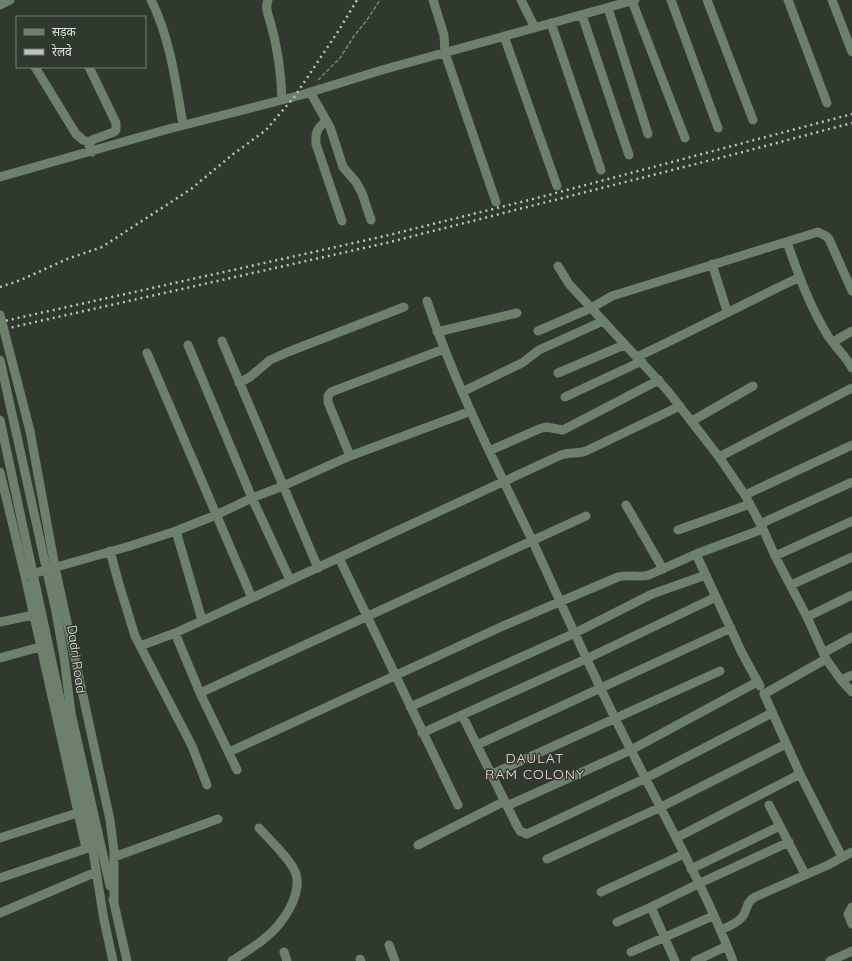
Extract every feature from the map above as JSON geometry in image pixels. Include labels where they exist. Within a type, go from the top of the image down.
[{"type":"street","points":[[0,5],[10,0]]},
{"type":"street","points":[[151,0],[161,25],[170,58],[183,125]]},
{"type":"street","points":[[268,0],[266,4],[267,13],[280,61],[282,99]]},
{"type":"street","points":[[433,0],[444,35],[445,53],[496,202]]},
{"type":"street","points":[[521,0],[535,28]]},
{"type":"street","points":[[0,177],[183,125],[310,92],[633,0],[685,138]]},
{"type":"street","points":[[671,0],[718,128]]},
{"type":"street","points":[[707,0],[753,120]]},
{"type":"street","points":[[788,0],[827,103]]},
{"type":"street","points":[[832,0],[852,52]]},
{"type":"street","points":[[608,8],[648,134]]},
{"type":"street","points":[[582,15],[629,155]]},
{"type":"street","points":[[551,23],[601,170]]},
{"type":"street","points":[[504,36],[557,186]]},
{"type":"street","points":[[36,68],[76,134],[83,140],[90,142],[114,132],[117,127],[89,68]]},
{"type":"street","points":[[310,92],[332,133],[343,167],[359,188],[371,220]]},
{"type":"street","points":[[326,121],[316,132],[316,144],[342,221]]},
{"type":"street","points":[[90,142],[89,145],[92,152]]},
{"type":"street","points":[[538,331],[591,308],[612,296],[818,232],[826,236],[852,291]]},
{"type":"street","points":[[787,242],[800,277],[821,323],[832,342],[849,362],[852,368]]},
{"type":"street","points":[[712,264],[727,312]]},
{"type":"street","points":[[558,266],[569,284],[659,380],[719,457],[745,495],[762,526],[775,556],[807,617],[824,656],[841,680],[852,692]]},
{"type":"street","points":[[565,397],[727,312],[800,277]]},
{"type":"street","points":[[427,301],[444,349],[489,451],[575,632],[586,659],[684,854],[733,961]]},
{"type":"street","points":[[240,384],[270,360],[404,307]]},
{"type":"street","points":[[438,332],[517,313]]},
{"type":"street","points":[[0,315],[30,432],[55,567],[110,820],[114,857],[114,903]]},
{"type":"street","points":[[462,392],[522,363],[539,350],[603,321]]},
{"type":"street","points":[[832,342],[852,331]]},
{"type":"street","points":[[222,341],[318,568]]},
{"type":"street","points":[[558,374],[624,344]]},
{"type":"street","points":[[188,345],[252,498],[290,580]]},
{"type":"street","points":[[350,456],[328,402],[328,396],[331,392],[444,349]]},
{"type":"street","points":[[146,353],[252,598]]},
{"type":"street","name":"Dadri Road","points":[[0,360],[56,612],[72,713],[127,961]]},
{"type":"street","points":[[489,451],[546,427],[563,430],[659,380]]},
{"type":"street","points":[[692,421],[754,386]]},
{"type":"street","points":[[719,457],[852,388]]},
{"type":"street","points":[[140,646],[174,633],[252,598],[567,453],[580,453],[586,451],[680,406]]},
{"type":"street","points":[[25,576],[110,550],[130,546],[176,531],[350,456],[471,411]]},
{"type":"street","name":"Dadri Road","points":[[0,420],[90,833],[89,847],[101,895],[104,920],[113,961]]},
{"type":"street","points":[[745,495],[852,445]]},
{"type":"street","points":[[0,472],[25,576],[77,812],[89,847],[0,878]]},
{"type":"street","points":[[229,752],[503,626],[618,577],[629,575],[643,577],[663,569],[762,526],[852,482]]},
{"type":"street","points":[[678,530],[750,504]]},
{"type":"street","points":[[626,505],[663,569]]},
{"type":"street","points":[[0,516],[10,513]]},
{"type":"street","points":[[200,693],[586,516]]},
{"type":"street","points":[[775,556],[852,520]]},
{"type":"street","points":[[176,531],[202,620]]},
{"type":"street","points":[[110,550],[119,584],[140,646],[189,740],[207,785]]},
{"type":"street","points":[[696,554],[764,694],[800,774],[842,857]]},
{"type":"street","points":[[791,585],[852,557]]},
{"type":"street","points":[[339,558],[366,617],[458,805]]},
{"type":"street","points":[[410,707],[575,632],[652,594],[706,575]]},
{"type":"street","points":[[807,617],[852,595]]},
{"type":"street","points":[[422,733],[586,659],[716,597]]},
{"type":"street","points":[[0,622],[33,614]]},
{"type":"street","points":[[477,745],[731,628]]},
{"type":"street","points":[[174,633],[200,693],[237,770]]},
{"type":"street","points":[[764,694],[852,637]]},
{"type":"street","points":[[0,658],[40,647]]},
{"type":"street","points":[[492,774],[720,671]]},
{"type":"street","points":[[841,680],[852,675]]},
{"type":"street","points":[[418,845],[506,803],[631,750],[758,682]]},
{"type":"street","points":[[462,715],[520,831],[523,834],[527,834],[646,778],[772,713]]},
{"type":"street","points":[[547,859],[660,807],[786,744]]},
{"type":"street","points":[[676,838],[800,774]]},
{"type":"street","points":[[769,805],[805,874]]},
{"type":"street","points":[[0,838],[77,812]]},
{"type":"street","points":[[114,857],[218,820]]},
{"type":"street","points":[[691,869],[780,826]]},
{"type":"street","points":[[232,961],[266,938],[275,929],[289,909],[296,892],[296,873],[291,865],[259,828]]},
{"type":"street","points":[[617,922],[789,842]]},
{"type":"street","points":[[720,930],[740,920],[749,901],[754,897],[852,852]]},
{"type":"street","points":[[601,892],[684,854]]},
{"type":"street","points":[[0,913],[96,872]]},
{"type":"street","points":[[852,906],[848,914],[852,924]]},
{"type":"street","points":[[651,907],[675,961]]},
{"type":"street","points":[[631,952],[713,916]]},
{"type":"street","points":[[389,945],[395,961]]},
{"type":"street","points":[[695,961],[727,946]]},
{"type":"street","points":[[830,961],[852,951]]},
{"type":"path","points":[[318,80],[340,58],[380,0]]},
{"type":"railway","points":[[0,287],[21,280],[67,259],[102,247],[191,189],[232,155],[266,130],[295,96],[357,0]]},
{"type":"railway","points":[[0,322],[385,236],[537,198],[852,114]]},
{"type":"railway","points":[[0,330],[386,243],[852,123]]},
{"type":"district","name":"DAULAT RAM COLONY","points":[[535,766]]}]
